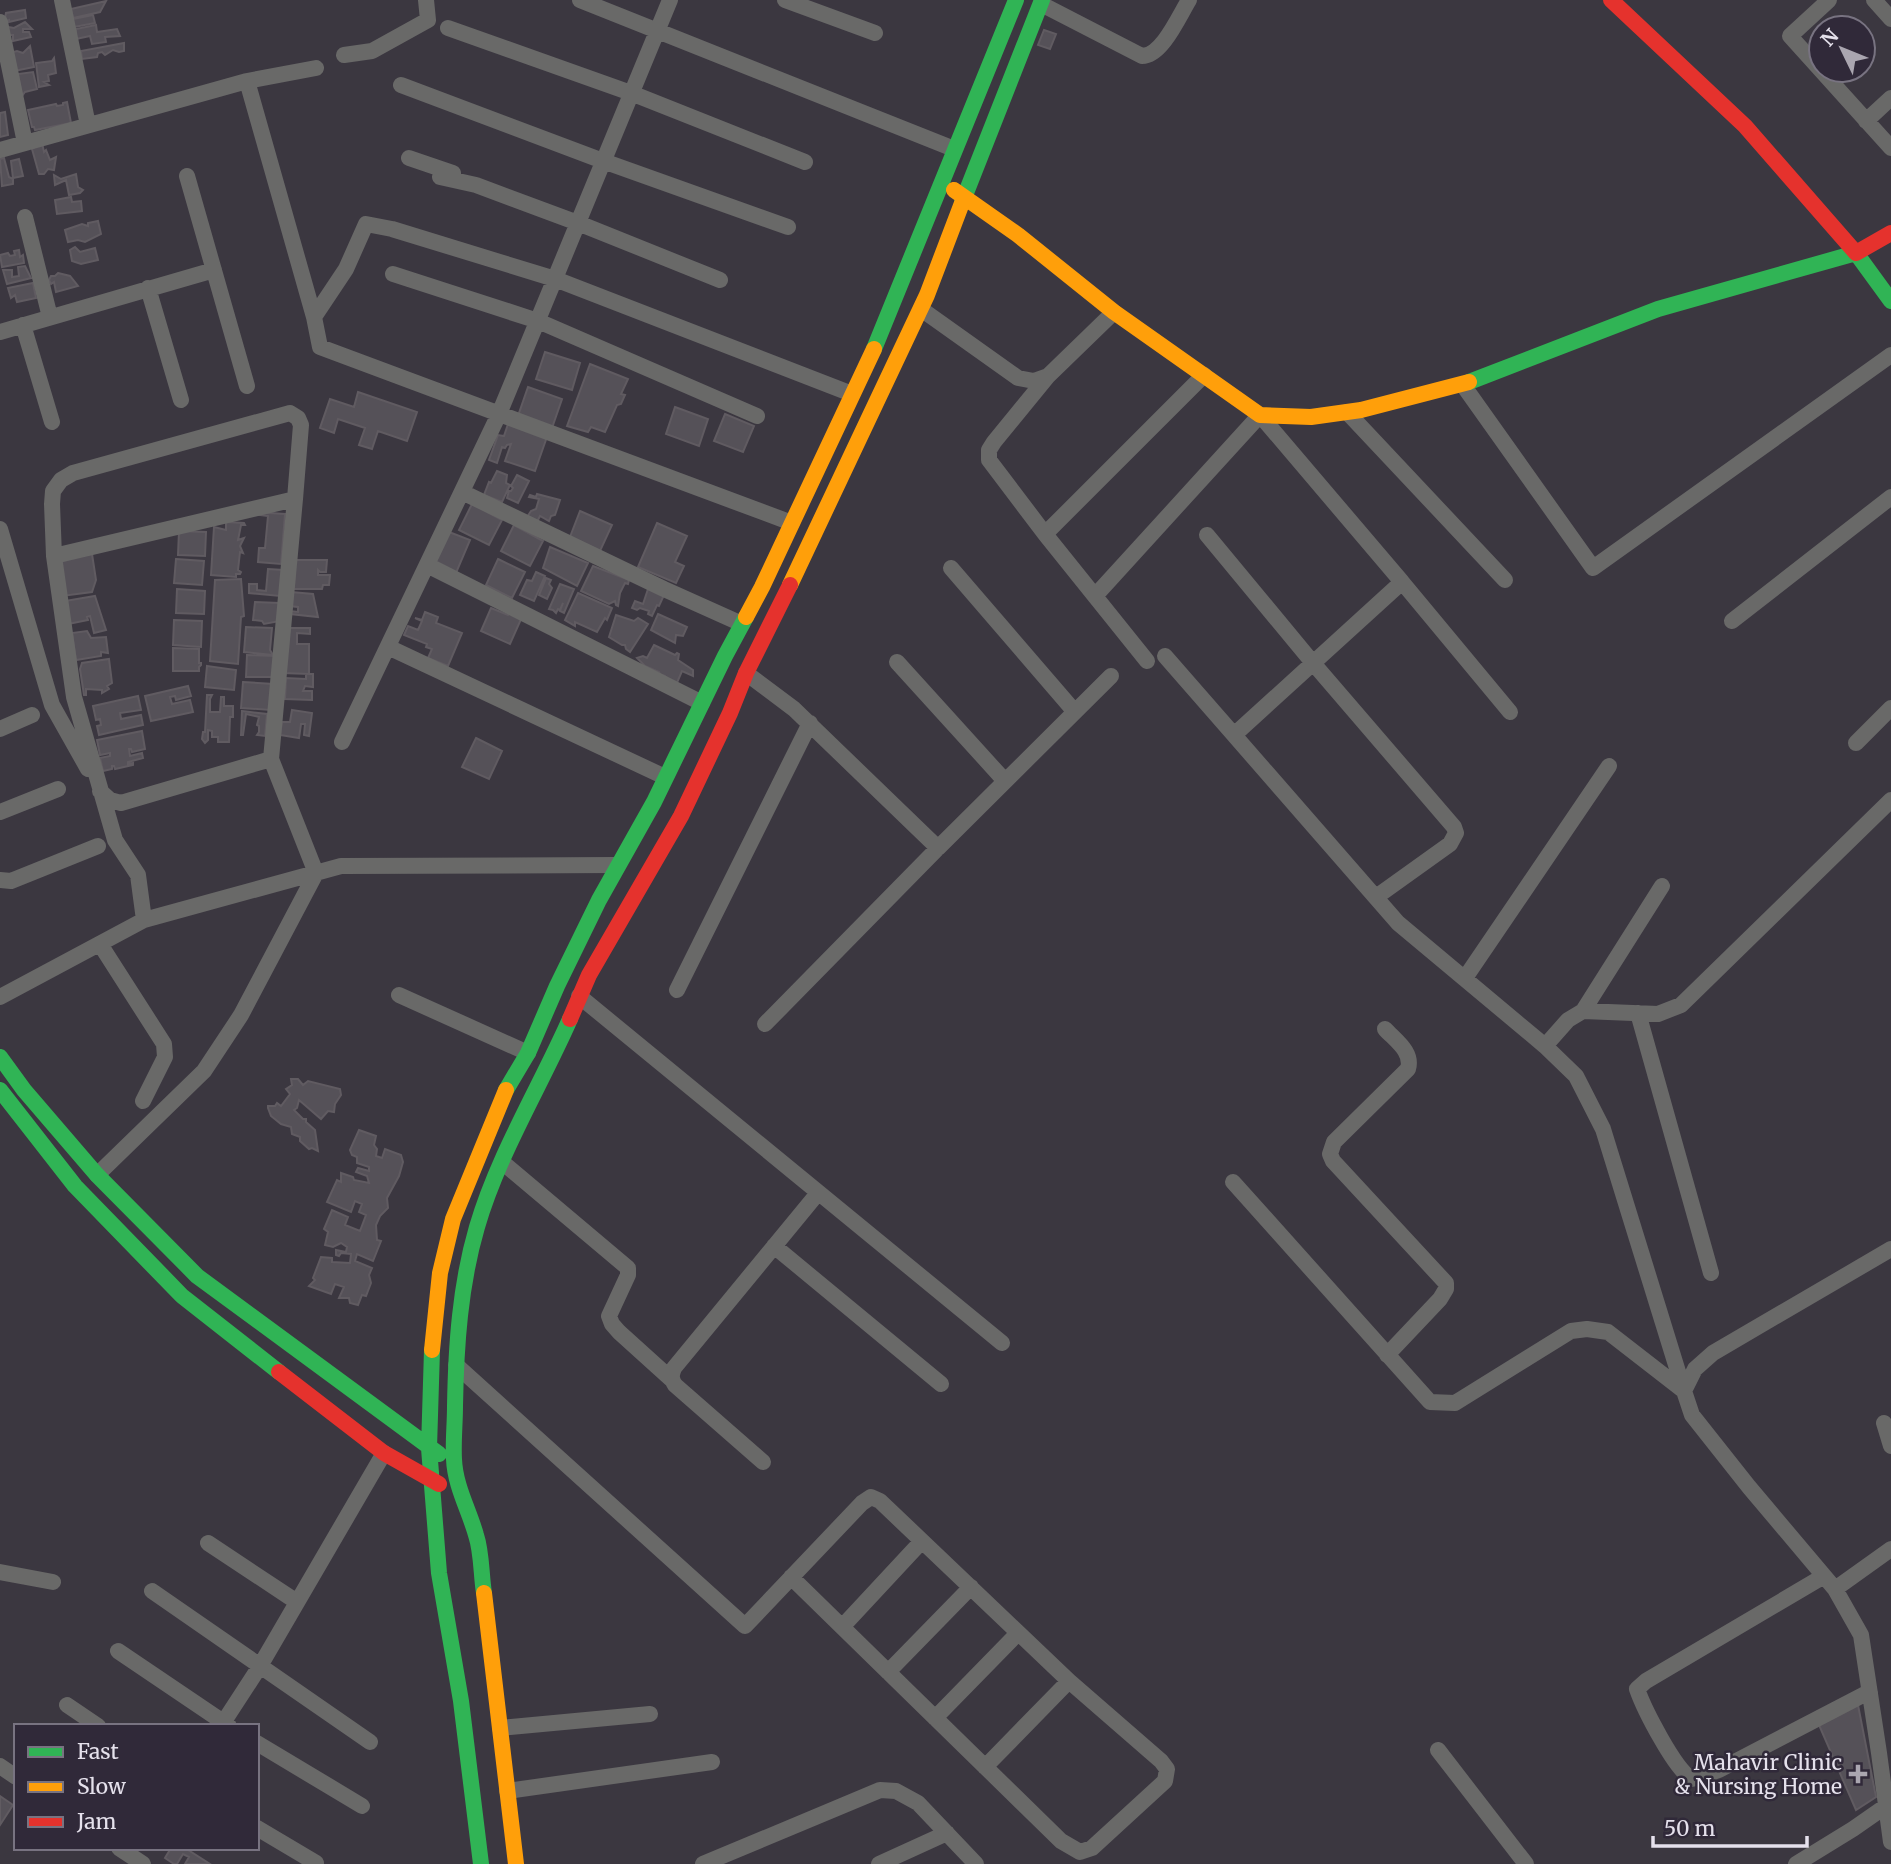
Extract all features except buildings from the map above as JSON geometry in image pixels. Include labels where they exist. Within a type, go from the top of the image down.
[{"type":"main road","points":[[481,1864],[461,1701],[439,1573],[429,1448],[431,1363],[440,1273],[453,1219],[503,1095],[528,1053],[557,986],[762,586],[869,362],[1016,0]]},
{"type":"main road","points":[[1611,0],[1745,126],[1856,253],[1891,301]]},
{"type":"main road","points":[[516,1864],[477,1537],[462,1498],[454,1462],[456,1365],[464,1277],[477,1226],[502,1162],[550,1064],[589,975],[681,816],[746,673],[921,309],[1042,2]]},
{"type":"main road","points":[[942,180],[1018,235],[1114,312],[1260,415],[1311,417],[1361,410],[1462,385],[1658,309],[1856,253],[1891,233]]},
{"type":"main road","points":[[0,1057],[24,1090],[97,1175],[197,1276],[429,1448],[454,1462]]},
{"type":"main road","points":[[0,1090],[75,1186],[182,1296],[384,1453],[462,1498]]},
{"type":"street","points":[[62,0],[88,125]]},
{"type":"street","points":[[344,55],[373,51],[428,20],[426,0]]},
{"type":"street","points":[[580,0],[954,149]]},
{"type":"street","points":[[342,742],[499,414],[670,0]]},
{"type":"street","points":[[785,0],[875,33]]},
{"type":"street","points":[[1042,2],[1142,56],[1148,56],[1160,48],[1189,0]]},
{"type":"street","points":[[1829,0],[1790,36],[1891,148]]},
{"type":"street","points":[[1874,0],[1891,19]]},
{"type":"street","points":[[0,22],[25,143]]},
{"type":"street","points":[[447,28],[631,93],[804,162]]},
{"type":"street","points":[[0,150],[247,81],[316,68]]},
{"type":"street","points":[[247,81],[314,317],[320,347],[792,523]]},
{"type":"street","points":[[401,85],[788,227]]},
{"type":"street","points":[[1866,121],[1891,98]]},
{"type":"street","points":[[409,158],[580,220],[720,281]]},
{"type":"street","points":[[187,176],[247,386]]},
{"type":"street","points":[[440,177],[476,185],[580,220]]},
{"type":"street","points":[[25,217],[50,317]]},
{"type":"street","points":[[314,317],[346,270],[366,223],[555,279],[852,394]]},
{"type":"street","points":[[0,332],[214,270]]},
{"type":"street","points":[[393,274],[538,321],[757,416]]},
{"type":"street","points":[[148,288],[181,400]]},
{"type":"street","points":[[921,309],[1018,378],[1034,380],[1048,376]]},
{"type":"street","points":[[1114,312],[1048,376],[994,442],[989,450],[989,460],[1147,661]]},
{"type":"street","points":[[23,325],[52,422]]},
{"type":"street","points":[[1462,385],[1593,568],[1891,355]]},
{"type":"street","points":[[1045,534],[1204,375]]},
{"type":"street","points":[[1347,412],[1504,580]]},
{"type":"street","points":[[97,1175],[204,1071],[241,1016],[316,873],[271,758],[301,425],[298,418],[290,413],[73,473],[53,491],[54,556],[74,697],[115,840],[138,875],[144,920]]},
{"type":"street","points":[[1095,596],[1260,415],[1510,712]]},
{"type":"street","points":[[462,492],[742,624]]},
{"type":"street","points":[[1732,621],[1891,497]]},
{"type":"street","points":[[54,556],[295,499]]},
{"type":"street","points":[[0,529],[52,705],[102,794],[121,803],[271,758]]},
{"type":"street","points":[[1207,535],[1457,833],[1450,845],[1376,897]]},
{"type":"street","points":[[427,565],[702,703]]},
{"type":"street","points":[[951,568],[1075,712]]},
{"type":"street","points":[[1234,735],[1402,582]]},
{"type":"street","points":[[388,647],[665,777]]},
{"type":"street","points":[[1166,656],[1398,923],[1545,1046],[1576,1076],[1603,1129],[1692,1415],[1830,1583],[1861,1635],[1891,1842]]},
{"type":"street","points":[[897,663],[1005,781]]},
{"type":"street","points":[[746,673],[810,723],[938,848]]},
{"type":"street","points":[[765,1024],[1111,676]]},
{"type":"street","points":[[1856,743],[1891,708]]},
{"type":"street","points":[[0,729],[32,715]]},
{"type":"street","points":[[677,990],[810,723]]},
{"type":"street","points":[[1465,978],[1609,766]]},
{"type":"street","points":[[0,813],[58,789]]},
{"type":"street","points":[[1583,1011],[1658,1014],[1681,1005],[1891,800]]},
{"type":"street","points":[[0,880],[11,881],[98,846]]},
{"type":"street","points":[[0,997],[144,920],[341,866],[618,865]]},
{"type":"street","points":[[1545,1046],[1568,1020],[1583,1011],[1662,886]]},
{"type":"street","points":[[100,944],[164,1044],[165,1057],[142,1101]]},
{"type":"street","points":[[399,995],[528,1053]]},
{"type":"street","points":[[579,996],[1002,1343]]},
{"type":"street","points":[[1638,1013],[1711,1273]]},
{"type":"street","points":[[1385,1029],[1408,1054],[1408,1069],[1334,1142],[1330,1154],[1333,1161],[1446,1283],[1446,1289],[1440,1299],[1387,1355]]},
{"type":"street","points":[[502,1162],[624,1263],[628,1268],[628,1275],[609,1316],[612,1324],[675,1385],[763,1462]]},
{"type":"street","points":[[1233,1182],[1430,1402],[1454,1403],[1571,1331],[1587,1329],[1608,1332],[1684,1391]]},
{"type":"street","points":[[671,1379],[674,1368],[818,1193]]},
{"type":"street","points":[[774,1246],[941,1384]]},
{"type":"street","points":[[1684,1391],[1695,1368],[1713,1353],[1891,1249]]},
{"type":"street","points":[[456,1365],[745,1626],[791,1577],[862,1503],[871,1497],[880,1501],[1069,1681],[1161,1761],[1167,1769],[1165,1781],[1092,1848],[1080,1852],[1061,1841],[791,1577]]},
{"type":"street","points":[[1884,1423],[1891,1446]]},
{"type":"street","points":[[226,1724],[384,1453]]},
{"type":"street","points":[[842,1627],[922,1541]]},
{"type":"street","points":[[208,1543],[297,1602]]},
{"type":"street","points":[[1870,1693],[1720,1770],[1692,1779],[1686,1776],[1672,1756],[1642,1705],[1636,1689],[1646,1681],[1891,1549]]},
{"type":"street","points":[[0,1572],[53,1582]]},
{"type":"street","points":[[888,1672],[971,1587]]},
{"type":"street","points":[[152,1591],[370,1742]]},
{"type":"street","points":[[935,1718],[1018,1633]]},
{"type":"street","points":[[118,1651],[224,1724]]},
{"type":"street","points":[[985,1767],[1069,1681]]},
{"type":"street","points":[[67,1705],[95,1724]]},
{"type":"street","points":[[500,1728],[650,1713]]},
{"type":"street","points":[[259,1744],[362,1806]]},
{"type":"street","points":[[1438,1751],[1526,1864]]},
{"type":"street","points":[[507,1791],[712,1762]]},
{"type":"street","points":[[703,1864],[880,1790],[896,1791],[918,1802],[976,1864]]},
{"type":"street","points":[[1796,1864],[1886,1806]]},
{"type":"street","points":[[259,1829],[316,1863]]},
{"type":"street","points":[[879,1864],[947,1833]]},
{"type":"traffic: fast","points":[[874,349],[1016,0]]},
{"type":"traffic: fast","points":[[962,203],[1042,0]]},
{"type":"traffic: fast","points":[[1469,382],[1658,309],[1856,253],[1891,301]]},
{"type":"traffic: fast","points":[[506,1090],[528,1053],[599,900],[654,802],[746,617]]},
{"type":"traffic: fast","points":[[484,1593],[478,1542],[460,1488],[454,1459],[456,1361],[463,1293],[477,1227],[496,1174],[570,1019]]},
{"type":"traffic: fast","points":[[0,1057],[24,1090],[97,1175],[197,1276],[439,1454]]},
{"type":"traffic: fast","points":[[0,1090],[75,1186],[182,1296],[279,1372]]},
{"type":"traffic: fast","points":[[432,1350],[429,1448],[439,1573],[461,1701],[481,1864]]},
{"type":"traffic: slow","points":[[954,190],[1018,235],[1114,312],[1260,415],[1311,417],[1361,410],[1469,382]]},
{"type":"traffic: slow","points":[[790,585],[927,295],[962,203]]},
{"type":"traffic: slow","points":[[746,617],[874,349]]},
{"type":"traffic: slow","points":[[432,1350],[440,1273],[453,1219],[506,1090]]},
{"type":"traffic: slow","points":[[484,1593],[516,1864]]},
{"type":"traffic: jam","points":[[1611,0],[1745,126],[1856,253],[1891,233]]},
{"type":"traffic: jam","points":[[570,1019],[589,975],[681,816],[746,673],[790,585]]},
{"type":"traffic: jam","points":[[279,1372],[384,1453],[439,1484]]},
{"type":"place","name":"Mahavir Clinic & Nursing Home","points":[[1858,1774]]}]
